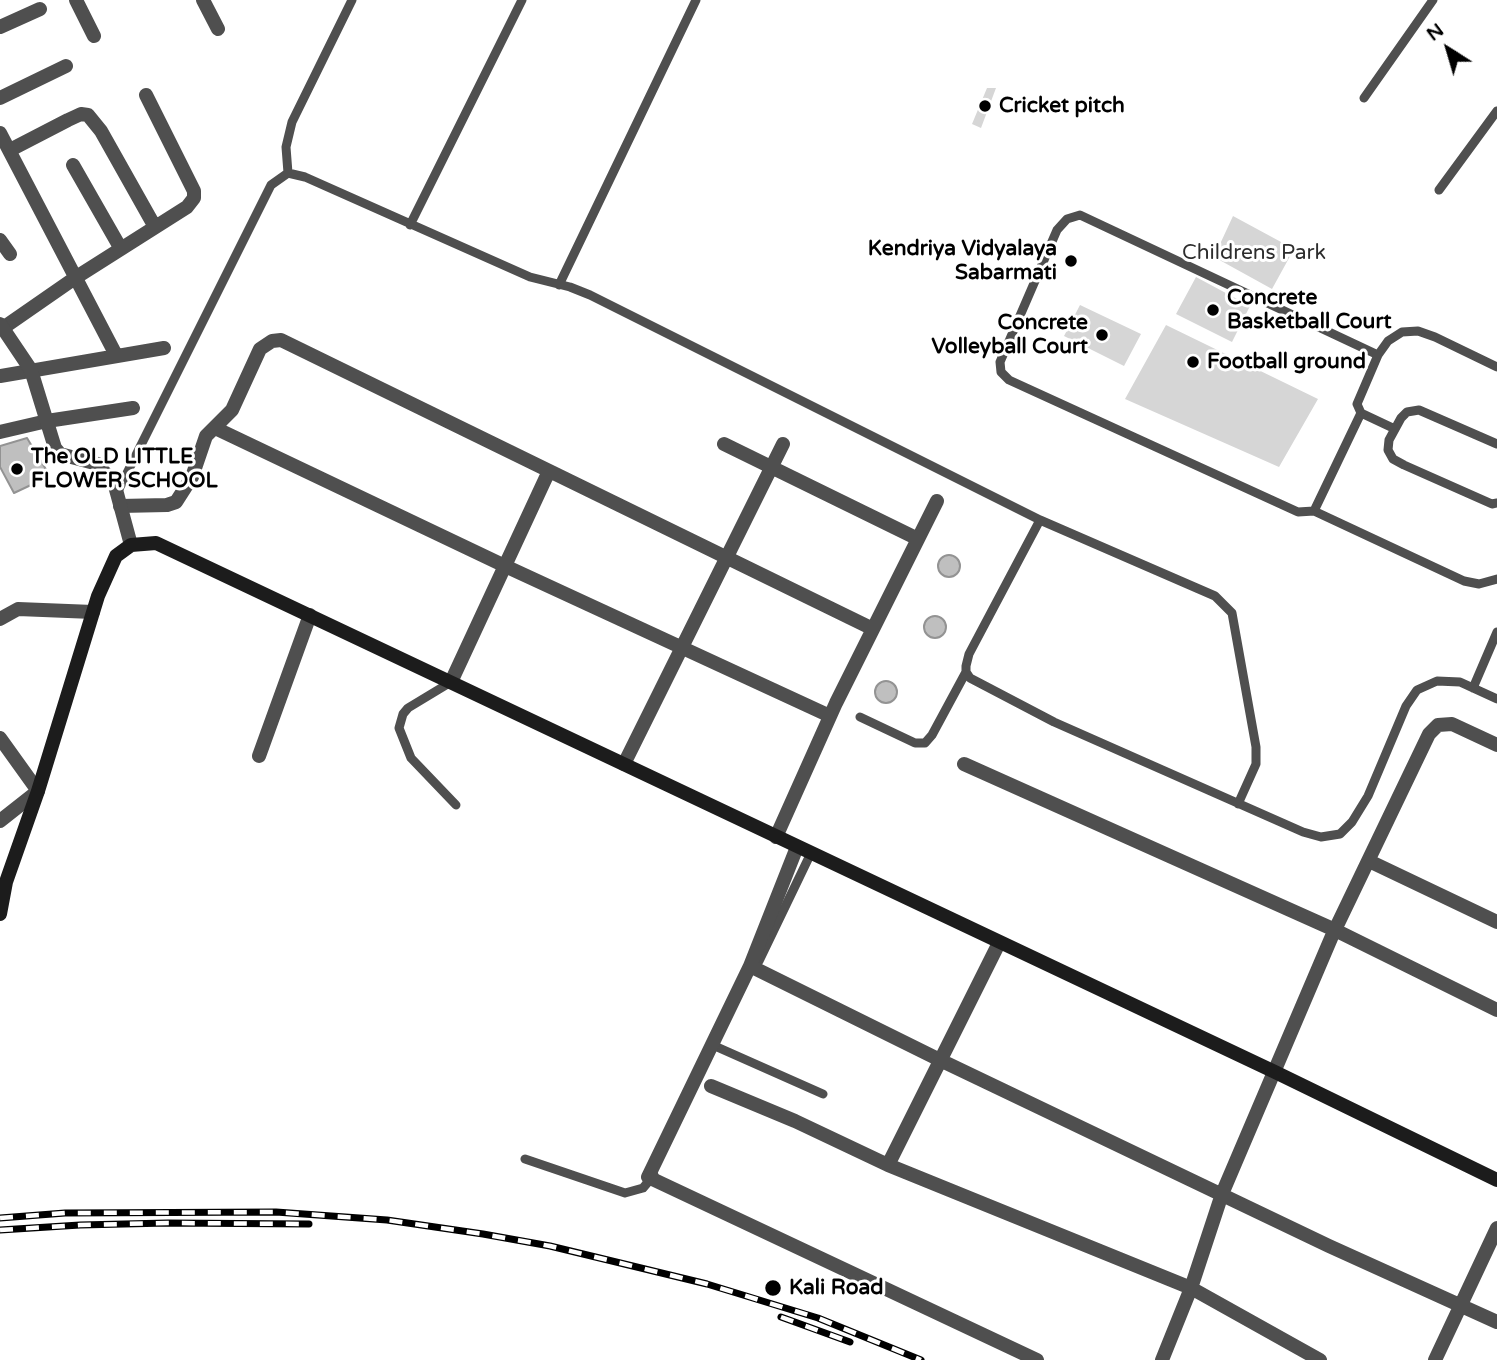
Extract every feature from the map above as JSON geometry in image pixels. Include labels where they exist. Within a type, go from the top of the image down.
[{"type":"main road","points":[[0,914],[3,881],[38,791],[93,612],[116,556],[131,545],[156,543],[1275,1072],[1497,1180]]},
{"type":"street","points":[[76,0],[94,36]]},
{"type":"street","points":[[203,0],[218,29]]},
{"type":"street","points":[[0,27],[40,9]]},
{"type":"street","points":[[0,98],[66,66]]},
{"type":"street","points":[[131,545],[119,499],[109,475],[98,464],[60,454],[55,448],[31,370],[1,326],[187,206],[194,198],[194,191],[146,94]]},
{"type":"street","points":[[10,150],[81,114],[88,115],[101,131],[155,227]]},
{"type":"street","points":[[0,133],[116,355]]},
{"type":"street","points":[[73,165],[121,249]]},
{"type":"street","points":[[0,240],[10,254]]},
{"type":"street","points":[[119,499],[167,505],[176,502],[192,477],[206,436],[232,410],[260,349],[272,341],[281,340],[871,628]]},
{"type":"street","points":[[0,376],[164,348]]},
{"type":"street","points":[[0,432],[47,421],[133,408]]},
{"type":"street","points":[[215,428],[830,716]]},
{"type":"street","points":[[724,444],[916,538]]},
{"type":"street","points":[[624,764],[783,444]]},
{"type":"street","points":[[451,682],[549,471]]},
{"type":"street","points":[[776,837],[871,628],[937,500]]},
{"type":"street","points":[[0,619],[18,609],[93,612]]},
{"type":"street","points":[[259,756],[310,615]]},
{"type":"street","points":[[1162,1360],[1191,1288],[1222,1194],[1335,930],[1429,734],[1438,725],[1452,724],[1497,745]]},
{"type":"street","points":[[0,738],[38,791],[0,821]]},
{"type":"street","points":[[964,764],[1335,930],[1497,1010]]},
{"type":"street","points":[[804,850],[752,967],[694,1079],[648,1177],[653,1177],[1037,1360]]},
{"type":"street","points":[[1369,861],[1497,922]]},
{"type":"street","points":[[888,1165],[999,943]]},
{"type":"street","points":[[752,967],[1329,1246],[1497,1322]]},
{"type":"street","points":[[711,1086],[795,1121],[888,1165],[1191,1288],[1320,1360]]},
{"type":"street","points":[[1435,1360],[1497,1227]]},
{"type":"lane","points":[[288,173],[286,147],[292,122],[352,0]]},
{"type":"lane","points":[[410,225],[522,0]]},
{"type":"lane","points":[[559,285],[696,0]]},
{"type":"lane","points":[[1364,98],[1433,0]]},
{"type":"lane","points":[[1439,190],[1497,111]]},
{"type":"lane","points":[[119,499],[271,185],[288,173],[304,177],[530,277],[590,295],[1040,520],[1214,596],[1232,612],[1256,747],[1256,764],[1238,804]]},
{"type":"lane","points":[[1378,355],[1080,215],[1067,219],[1057,230],[1000,362],[1001,372],[1023,388],[1298,512],[1314,511],[1464,580],[1479,584],[1497,579]]},
{"type":"lane","points":[[1395,429],[1361,412],[1357,404],[1378,355],[1388,341],[1402,332],[1418,331],[1497,367]]},
{"type":"lane","points":[[1497,444],[1419,410],[1407,412],[1401,418],[1389,440],[1388,450],[1393,459],[1492,504],[1497,503]]},
{"type":"lane","points":[[1314,511],[1361,412]]},
{"type":"lane","points":[[860,717],[915,743],[925,743],[932,736],[966,672],[969,654],[1040,520]]},
{"type":"lane","points":[[1473,688],[1497,632]]},
{"type":"lane","points":[[966,672],[977,683],[1054,722],[1238,804],[1321,837],[1340,834],[1352,822],[1368,796],[1406,706],[1417,690],[1437,681],[1460,682],[1497,699]]},
{"type":"lane","points":[[451,682],[408,708],[399,727],[411,758],[456,805]]},
{"type":"lane","points":[[525,1159],[625,1193],[643,1188],[653,1177],[717,1047],[752,967]]},
{"type":"lane","points":[[717,1047],[823,1094]]},
{"type":"lane","points":[[653,1177],[870,1274]]},
{"type":"green space","name":"Cricket pitch","points":[[987,88],[996,88],[981,128],[972,124]]},
{"type":"green space","name":"Childrens Park","points":[[1233,216],[1294,249],[1272,289],[1214,257]]},
{"type":"green space","name":"Concrete Basketball Court","points":[[1196,277],[1250,306],[1232,342],[1176,314]]},
{"type":"green space","name":"Concrete Volleyball Court","points":[[1080,305],[1141,334],[1124,366],[1064,336]]},
{"type":"green space","name":"Football ground","points":[[1166,325],[1318,399],[1279,467],[1125,399]]},
{"type":"building","points":[[27,438],[50,476],[14,493],[0,467],[0,446]]},
{"type":"building","points":[[949,555],[957,558],[960,566],[957,574],[949,577],[941,574],[938,566],[941,558]]},
{"type":"building","points":[[935,616],[943,619],[946,627],[943,635],[935,638],[927,635],[924,627],[927,619]]},
{"type":"building","points":[[886,681],[894,684],[897,692],[894,700],[886,703],[878,700],[875,692],[878,684]]},
{"type":"railway","points":[[0,1218],[65,1213],[276,1212],[387,1220],[483,1234],[550,1246],[707,1284],[818,1318],[921,1360]]},
{"type":"railway","points":[[0,1230],[168,1223],[309,1224]]},
{"type":"railway","points":[[781,1317],[850,1342]]},
{"type":"place","name":"Cricket pitch","points":[[985,106]]},
{"type":"place","name":"Kendriya Vidyalaya Sabarmati","points":[[1071,261]]},
{"type":"place","name":"Concrete Basketball Court","points":[[1213,310]]},
{"type":"place","name":"Concrete Volleyball Court","points":[[1102,335]]},
{"type":"place","name":"Football ground","points":[[1193,362]]},
{"type":"place","name":"The OLD LITTLE FLOWER SCHOOL","points":[[17,469]]},
{"type":"place","name":"Kali Road","points":[[773,1288]]}]
